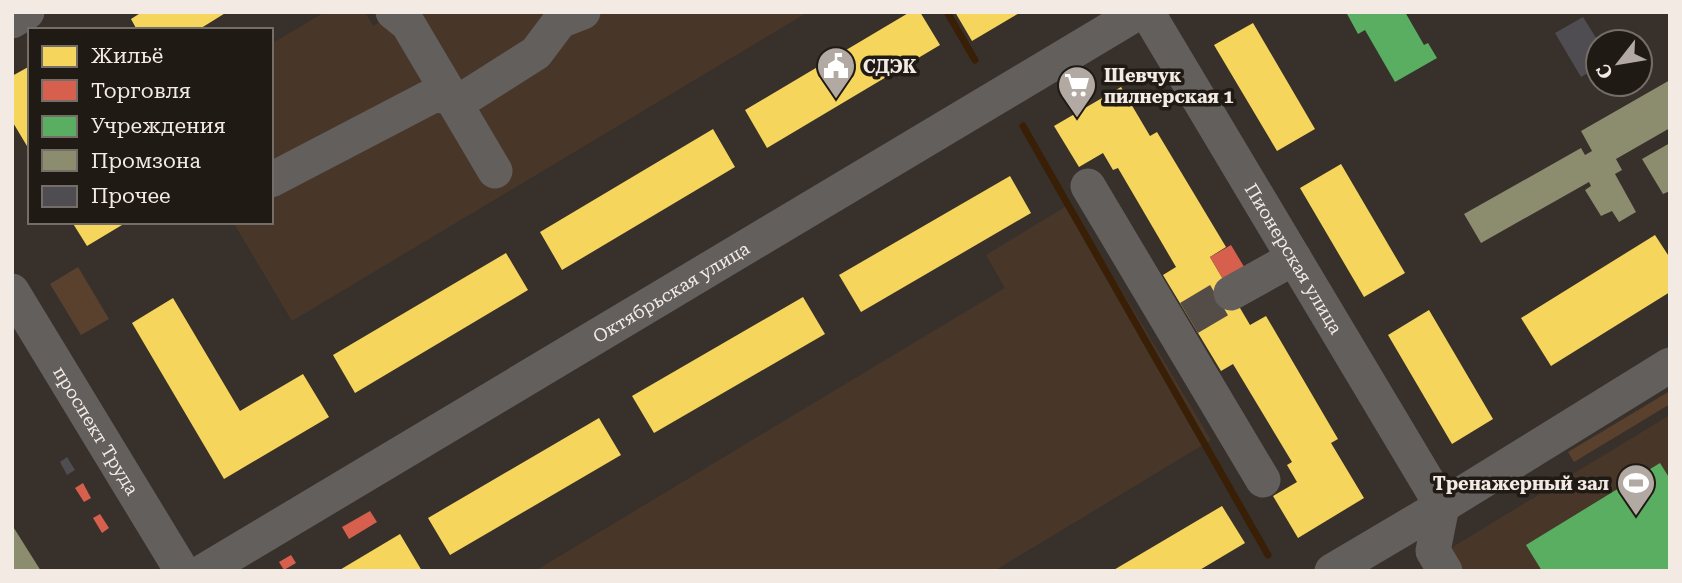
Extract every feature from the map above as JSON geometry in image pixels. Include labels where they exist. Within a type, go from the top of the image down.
[{"type":"street","points":[[12,21],[27,12]]},
{"type":"street","points":[[393,12],[408,24],[495,171]]},
{"type":"street","points":[[273,179],[434,95],[465,98],[536,53],[560,21],[583,12]]},
{"type":"street","name":"Октябрьская улица","points":[[204,571],[1139,12]]},
{"type":"street","name":"Пионерская улица","points":[[1147,12],[1442,506]]},
{"type":"street","points":[[1088,186],[1181,323],[1263,480]]},
{"type":"street","points":[[1231,293],[1294,258]]},
{"type":"street","name":"проспект Труда","points":[[12,290],[182,571]]},
{"type":"street","points":[[1332,571],[1670,365]]},
{"type":"street","points":[[1442,506],[1433,551],[1445,571]]},
{"type":"shaded area","points":[[325,12],[365,12],[373,26],[397,12],[808,12],[292,321],[234,224],[273,224],[273,43]]},
{"type":"shaded area","points":[[1070,204],[1211,440],[994,571],[535,571],[1005,288],[986,255]]},
{"type":"shaded area","points":[[78,267],[109,319],[81,335],[50,284]]},
{"type":"shaded area","points":[[1670,391],[1670,404],[1574,462],[1568,452]]},
{"type":"shaded area","points":[[1670,415],[1670,571],[1457,571],[1446,551]]},
{"type":"building: Жильё","points":[[142,12],[227,12],[201,28],[136,28],[131,19]]},
{"type":"building: Жильё","points":[[910,12],[920,12],[940,45],[767,148],[745,110]]},
{"type":"building: Жильё","points":[[955,12],[1021,12],[972,41]]},
{"type":"building: Жильё","points":[[1253,23],[1315,129],[1277,151],[1214,45]]},
{"type":"building: Жильё","points":[[28,67],[28,148],[12,121],[12,76]]},
{"type":"building: Жильё","points":[[1121,87],[1150,136],[1157,132],[1226,247],[1210,257],[1250,325],[1266,316],[1338,439],[1331,443],[1364,498],[1298,538],[1273,496],[1297,482],[1287,465],[1292,462],[1233,364],[1221,371],[1163,275],[1176,267],[1118,168],[1113,170],[1103,153],[1079,167],[1054,126]]},
{"type":"building: Жильё","points":[[713,129],[735,167],[562,270],[540,232]]},
{"type":"building: Жильё","points":[[1341,164],[1405,273],[1364,297],[1300,188]]},
{"type":"building: Жильё","points":[[1010,176],[1031,213],[861,312],[839,275]]},
{"type":"building: Жильё","points":[[73,224],[124,224],[87,246]]},
{"type":"building: Жильё","points":[[1655,235],[1670,258],[1670,292],[1551,366],[1521,318]]},
{"type":"building: Жильё","points":[[506,253],[528,290],[355,393],[333,355]]},
{"type":"building: Жильё","points":[[803,297],[825,334],[654,433],[632,396]]},
{"type":"building: Жильё","points":[[173,298],[240,411],[303,374],[329,417],[224,479],[132,323]]},
{"type":"building: Жильё","points":[[1429,310],[1493,419],[1452,444],[1388,335]]},
{"type":"building: Жильё","points":[[599,418],[621,455],[450,555],[428,518]]},
{"type":"building: Жильё","points":[[1222,506],[1245,543],[1198,571],[1112,571]]},
{"type":"building: Жильё","points":[[400,534],[422,571],[338,571]]},
{"type":"building: Торговля","points":[[1231,245],[1249,275],[1228,288],[1210,257]]},
{"type":"building: Торговля","points":[[83,483],[91,498],[84,502],[75,488]]},
{"type":"building: Торговля","points":[[370,511],[377,522],[349,539],[342,527]]},
{"type":"building: Торговля","points":[[100,514],[109,528],[102,533],[93,518]]},
{"type":"building: Торговля","points":[[291,555],[296,563],[284,570],[279,562]]},
{"type":"building: Учреждения","points":[[1346,12],[1405,12],[1424,45],[1428,43],[1437,58],[1395,82],[1365,30],[1358,34]]},
{"type":"building: Учреждения","points":[[1660,463],[1670,479],[1670,571],[1542,571],[1526,545]]},
{"type":"building: Промзона","points":[[1670,80],[1670,128],[1616,159],[1622,170],[1615,174],[1636,212],[1619,222],[1612,211],[1601,216],[1585,190],[1591,186],[1589,182],[1481,243],[1464,214],[1581,148],[1585,155],[1592,151],[1581,131],[1639,98],[1654,98],[1654,89]]},
{"type":"building: Промзона","points":[[1670,143],[1670,191],[1663,194],[1642,159]]},
{"type":"building: Промзона","points":[[12,525],[41,571],[12,571]]},
{"type":"building: Прочее","points":[[1583,17],[1590,28],[1584,28],[1584,75],[1581,77],[1555,33]]},
{"type":"building: Прочее","points":[[67,457],[75,470],[67,475],[60,462]]},
{"type":"waterway","points":[[947,12],[975,60]]},
{"type":"waterway","points":[[1023,126],[1268,555]]},
{"type":"tunnel","points":[[1189,318],[1231,293]]},
{"type":"place","name":"СДЭК","points":[[836,100]]},
{"type":"place","name":"Шевчук пилнерская 1","points":[[1077,119]]},
{"type":"place","name":"Тренажерный зал","points":[[1636,517]]}]
